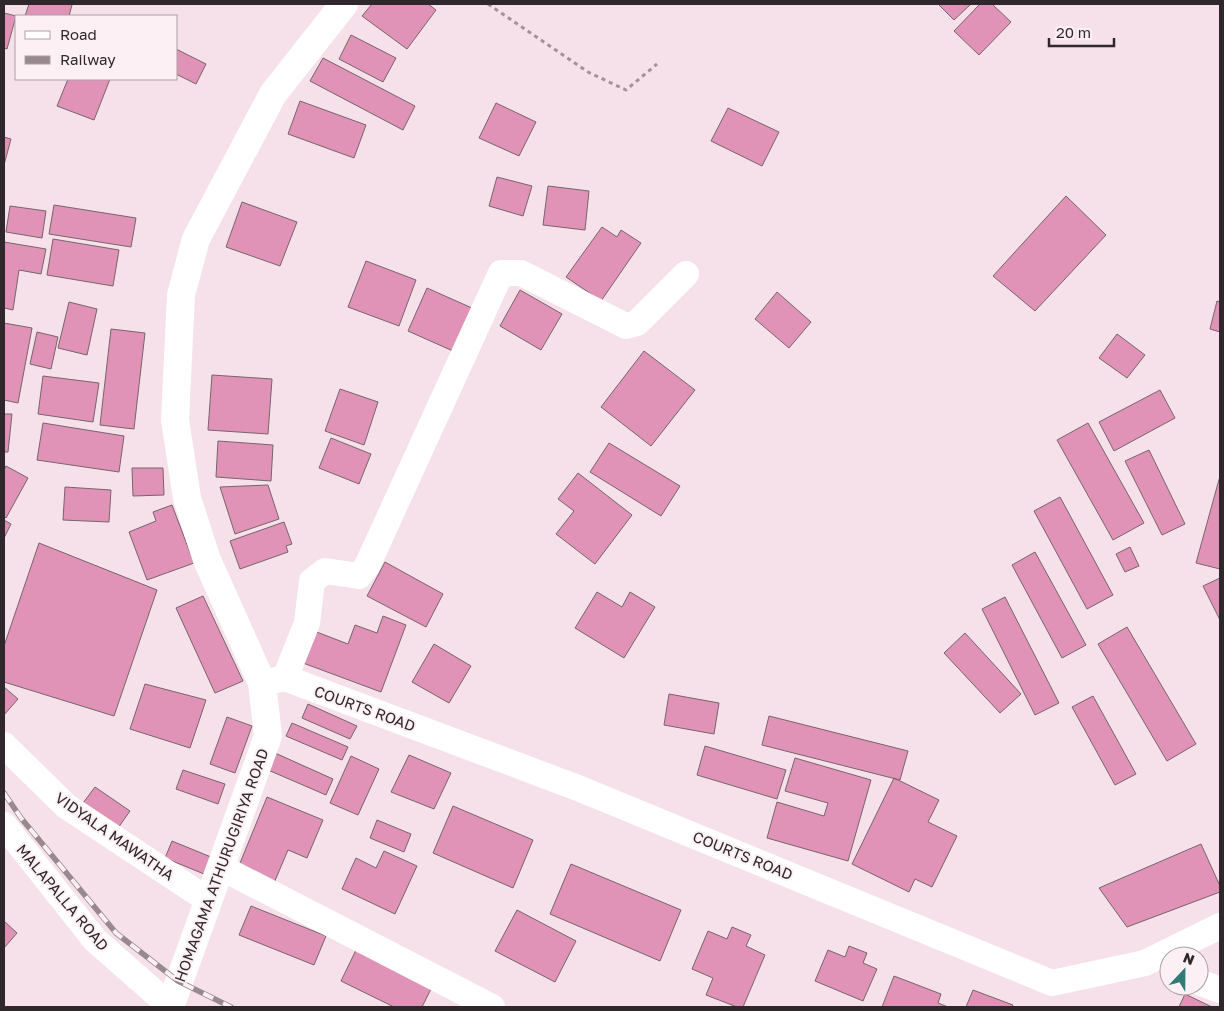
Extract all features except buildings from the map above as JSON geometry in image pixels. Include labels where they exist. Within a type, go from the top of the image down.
[{"type":"main road","name":"HOMAGAMA ATHURUGIRIYA ROAD","points":[[170,1007],[208,900],[222,868],[268,736],[274,680],[207,560],[188,498],[174,420],[181,295],[196,239],[273,94],[344,4]]},
{"type":"street","points":[[274,680],[307,623],[312,581],[325,571],[359,576],[367,566],[501,274],[521,274],[626,326],[637,323],[686,274]]},
{"type":"street","name":"COURTS ROAD","points":[[274,680],[578,788],[1052,984],[1157,967],[1220,926]]},
{"type":"street","name":"VIDYALA MAWATHA","points":[[4,746],[66,806],[208,900]]},
{"type":"street","name":"MALAPALLA ROAD","points":[[4,824],[95,940],[170,1007]]},
{"type":"street","points":[[222,868],[492,1007]]},
{"type":"path","points":[[488,4],[588,72],[626,90],[657,64]]},
{"type":"railway","points":[[4,793],[21,818],[116,933],[178,981],[231,1007]]}]
